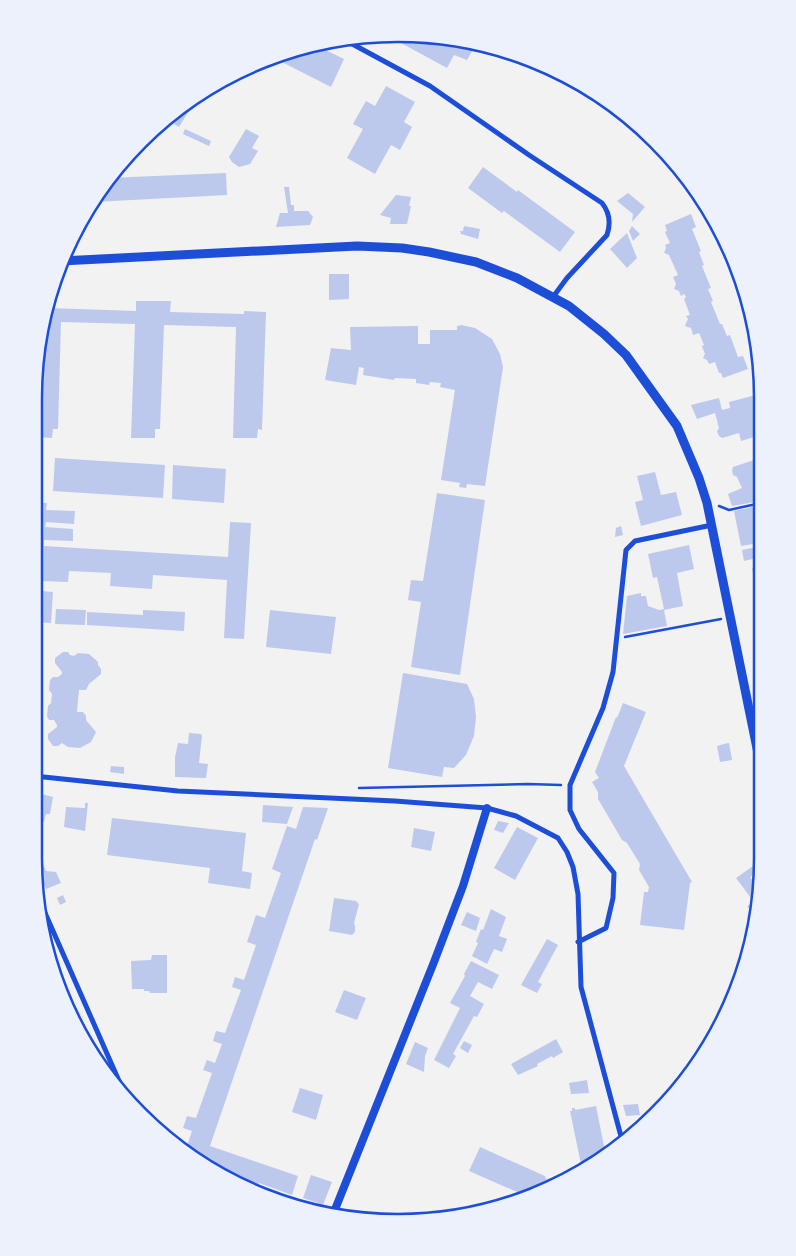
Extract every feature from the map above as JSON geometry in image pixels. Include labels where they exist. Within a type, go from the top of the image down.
[{"type":"main road","points":[[71,261],[357,246],[402,248],[482,264],[517,278],[569,306],[604,334],[632,363],[677,426],[699,478],[707,503],[754,734]]},
{"type":"street","points":[[355,46],[430,86],[602,203],[609,215],[610,227],[607,235],[567,278],[553,297]]},
{"type":"street","points":[[578,942],[606,928],[613,898],[614,873],[579,829],[570,810],[570,785],[603,708],[613,672],[626,550],[635,541],[712,525]]},
{"type":"street","points":[[42,777],[178,791],[395,801],[487,808],[516,816],[558,838],[567,852],[573,867],[578,894],[578,942],[581,987],[621,1135]]},
{"type":"street","points":[[336,1208],[463,886],[487,808]]},
{"type":"street","points":[[48,920],[114,1071]]},
{"type":"path","points":[[707,503],[730,510],[754,505]]},
{"type":"path","points":[[617,638],[731,617]]},
{"type":"path","points":[[356,788],[528,784],[570,785]]},
{"type":"building","points":[[399,42],[421,43],[472,50],[467,60],[454,55],[447,68]]},
{"type":"building","points":[[325,50],[344,59],[331,87],[282,62]]},
{"type":"building","points":[[386,86],[415,102],[404,122],[412,127],[400,150],[391,145],[375,174],[347,158],[363,129],[353,124],[366,101],[375,106]]},
{"type":"building","points":[[189,111],[179,127],[174,124],[176,121]]},
{"type":"building","points":[[185,129],[211,141],[209,146],[183,134]]},
{"type":"building","points":[[246,129],[259,136],[252,148],[258,151],[250,164],[239,167],[229,157]]},
{"type":"building","points":[[483,167],[575,232],[560,252],[504,211],[502,213],[468,188]]},
{"type":"building","points":[[226,173],[227,195],[101,202],[120,178]]},
{"type":"building","points":[[284,187],[289,187],[291,205],[294,205],[294,211],[308,211],[313,217],[310,225],[276,227],[280,213],[288,213]]},
{"type":"building","points":[[628,193],[645,207],[632,222],[633,214],[617,201]]},
{"type":"building","points":[[396,195],[411,197],[407,224],[390,224],[391,218],[380,215]]},
{"type":"building","points":[[691,214],[696,227],[692,229],[701,251],[699,252],[704,265],[702,266],[711,288],[708,289],[713,301],[711,302],[720,324],[722,324],[727,336],[730,335],[738,357],[743,356],[748,369],[723,378],[715,362],[709,364],[703,358],[705,354],[702,346],[704,345],[699,333],[693,335],[691,328],[685,326],[688,319],[686,316],[690,315],[684,299],[686,297],[684,294],[681,296],[679,291],[674,289],[676,284],[673,277],[678,275],[669,255],[664,253],[665,245],[670,243],[665,232],[667,231],[665,225]]},
{"type":"building","points":[[464,226],[480,229],[478,239],[461,234],[460,231],[463,231]]},
{"type":"building","points":[[632,226],[640,234],[633,241],[629,231]]},
{"type":"building","points":[[627,233],[637,258],[627,268],[610,249]]},
{"type":"building","points":[[329,274],[349,274],[349,299],[329,300]]},
{"type":"building","points":[[136,301],[171,301],[170,312],[244,314],[244,311],[266,312],[262,430],[258,429],[257,438],[233,438],[236,327],[164,325],[160,429],[155,429],[155,438],[131,438],[135,324],[61,322],[58,429],[53,429],[52,438],[42,437],[43,375],[49,329],[54,308],[136,311]]},
{"type":"building","points":[[418,326],[418,344],[430,344],[430,330],[457,330],[457,326],[475,328],[492,339],[500,354],[503,367],[485,486],[467,484],[466,488],[459,487],[460,483],[441,480],[455,390],[440,387],[441,383],[430,382],[429,385],[416,383],[416,379],[395,378],[394,380],[363,375],[364,368],[359,367],[356,385],[325,380],[331,348],[351,350],[350,327]]},
{"type":"building","points":[[754,396],[754,437],[741,441],[739,433],[722,438],[717,431],[719,428],[715,413],[697,419],[691,405],[719,398],[722,410],[730,408],[729,402]]},
{"type":"building","points":[[55,458],[165,465],[163,498],[53,491]]},
{"type":"building","points":[[754,460],[754,502],[732,506],[728,494],[742,488],[737,477],[733,475],[733,467]]},
{"type":"building","points":[[173,465],[226,469],[224,503],[172,499]]},
{"type":"building","points":[[655,472],[661,495],[676,492],[682,515],[641,526],[635,502],[643,500],[637,476]]},
{"type":"building","points":[[437,493],[485,500],[460,675],[411,667],[421,602],[408,600],[411,580],[423,581]]},
{"type":"building","points":[[42,503],[47,503],[46,510],[75,511],[74,524],[46,522],[45,527],[73,529],[73,541],[44,540],[44,546],[228,557],[230,522],[251,523],[244,639],[224,638],[227,580],[153,575],[152,589],[110,586],[111,573],[69,571],[68,582],[42,581]]},
{"type":"building","points":[[753,507],[754,544],[741,546],[734,511]]},
{"type":"building","points":[[621,526],[623,535],[615,537],[616,528]]},
{"type":"building","points":[[689,545],[694,569],[677,573],[683,606],[664,610],[667,626],[623,634],[627,596],[641,593],[641,596],[646,596],[648,606],[659,610],[664,609],[657,577],[653,578],[648,554]]},
{"type":"building","points":[[754,547],[754,559],[744,561],[742,550]]},
{"type":"building","points":[[42,591],[53,592],[51,623],[42,622]]},
{"type":"building","points":[[56,609],[86,610],[85,625],[55,624]]},
{"type":"building","points":[[143,610],[185,612],[184,631],[87,625],[87,612],[143,615]]},
{"type":"building","points":[[270,610],[336,617],[331,654],[266,647]]},
{"type":"building","points":[[63,652],[68,652],[74,656],[78,653],[89,654],[98,662],[101,669],[101,674],[89,684],[86,690],[79,690],[77,712],[83,712],[86,720],[96,732],[91,742],[80,748],[68,747],[62,743],[58,746],[53,746],[48,739],[48,734],[57,727],[54,720],[49,720],[47,716],[52,694],[49,690],[50,680],[62,674],[55,663],[55,658]]},
{"type":"building","points":[[403,673],[467,684],[474,699],[476,717],[474,736],[466,755],[454,768],[444,767],[442,777],[388,768]]},
{"type":"building","points":[[623,703],[646,712],[624,766],[692,882],[690,883],[684,930],[640,925],[644,892],[648,892],[649,887],[639,870],[640,864],[627,843],[622,840],[598,799],[598,792],[592,782],[599,778],[595,772]]},
{"type":"building","points":[[189,733],[201,734],[202,736],[199,763],[208,764],[206,778],[175,777],[175,757],[178,743],[188,744]]},
{"type":"building","points":[[729,743],[732,760],[720,762],[717,746]]},
{"type":"building","points":[[111,766],[124,767],[124,774],[110,772]]},
{"type":"building","points":[[42,794],[53,797],[50,814],[46,814],[44,822],[42,822]]},
{"type":"building","points":[[85,803],[88,803],[85,831],[64,827],[66,807],[85,808]]},
{"type":"building","points":[[263,805],[293,807],[287,824],[262,822]]},
{"type":"building","points":[[303,807],[328,808],[317,840],[315,839],[210,1146],[298,1176],[292,1195],[241,1177],[200,1154],[188,1144],[192,1131],[183,1128],[187,1116],[196,1118],[212,1073],[203,1070],[207,1060],[215,1063],[222,1044],[213,1041],[216,1031],[225,1033],[241,990],[232,987],[235,977],[244,980],[256,945],[247,942],[256,915],[265,918],[281,873],[272,869],[287,826],[296,829]]},
{"type":"building","points":[[112,818],[246,833],[242,871],[252,873],[250,889],[208,883],[210,868],[107,855]]},
{"type":"building","points":[[498,821],[509,823],[503,833],[494,830]]},
{"type":"building","points":[[517,827],[538,838],[515,880],[494,868]]},
{"type":"building","points":[[414,828],[435,832],[431,851],[411,847]]},
{"type":"building","points":[[42,861],[46,871],[56,872],[61,883],[46,889],[43,883]]},
{"type":"building","points":[[753,866],[753,875],[750,877],[753,881],[751,898],[736,878]]},
{"type":"building","points":[[63,895],[66,902],[60,905],[57,898]]},
{"type":"building","points":[[334,898],[356,901],[359,904],[354,923],[355,932],[352,935],[329,931]]},
{"type":"building","points":[[491,909],[506,917],[499,936],[507,939],[502,952],[494,949],[487,964],[472,956],[478,943],[476,942],[481,929],[483,930]]},
{"type":"building","points":[[467,912],[480,918],[476,931],[461,925]]},
{"type":"building","points":[[547,939],[558,945],[538,982],[542,984],[537,993],[521,985]]},
{"type":"building","points":[[152,955],[167,955],[167,993],[150,993],[149,991],[144,991],[144,989],[132,989],[131,961],[151,960]]},
{"type":"building","points":[[471,961],[499,975],[492,989],[478,982],[470,996],[484,1004],[477,1017],[474,1016],[453,1054],[456,1056],[449,1068],[434,1060],[460,1008],[450,1003]]},
{"type":"building","points":[[344,990],[366,998],[357,1020],[335,1012]]},
{"type":"building","points":[[556,1039],[563,1052],[518,1075],[511,1064]]},
{"type":"building","points":[[464,1041],[472,1045],[468,1053],[460,1048]]},
{"type":"building","points":[[415,1042],[428,1048],[425,1056],[424,1072],[406,1064]]},
{"type":"building","points":[[587,1080],[589,1093],[571,1094],[569,1083]]},
{"type":"building","points":[[300,1088],[323,1095],[316,1120],[292,1112]]},
{"type":"building","points":[[638,1104],[640,1115],[626,1116],[623,1105]]},
{"type":"building","points":[[596,1106],[604,1148],[581,1163],[570,1111],[572,1111],[572,1108],[575,1108],[575,1110]]},
{"type":"building","points":[[480,1147],[545,1176],[546,1179],[552,1178],[518,1192],[469,1171]]},
{"type":"building","points":[[311,1175],[332,1182],[323,1205],[303,1198]]}]
